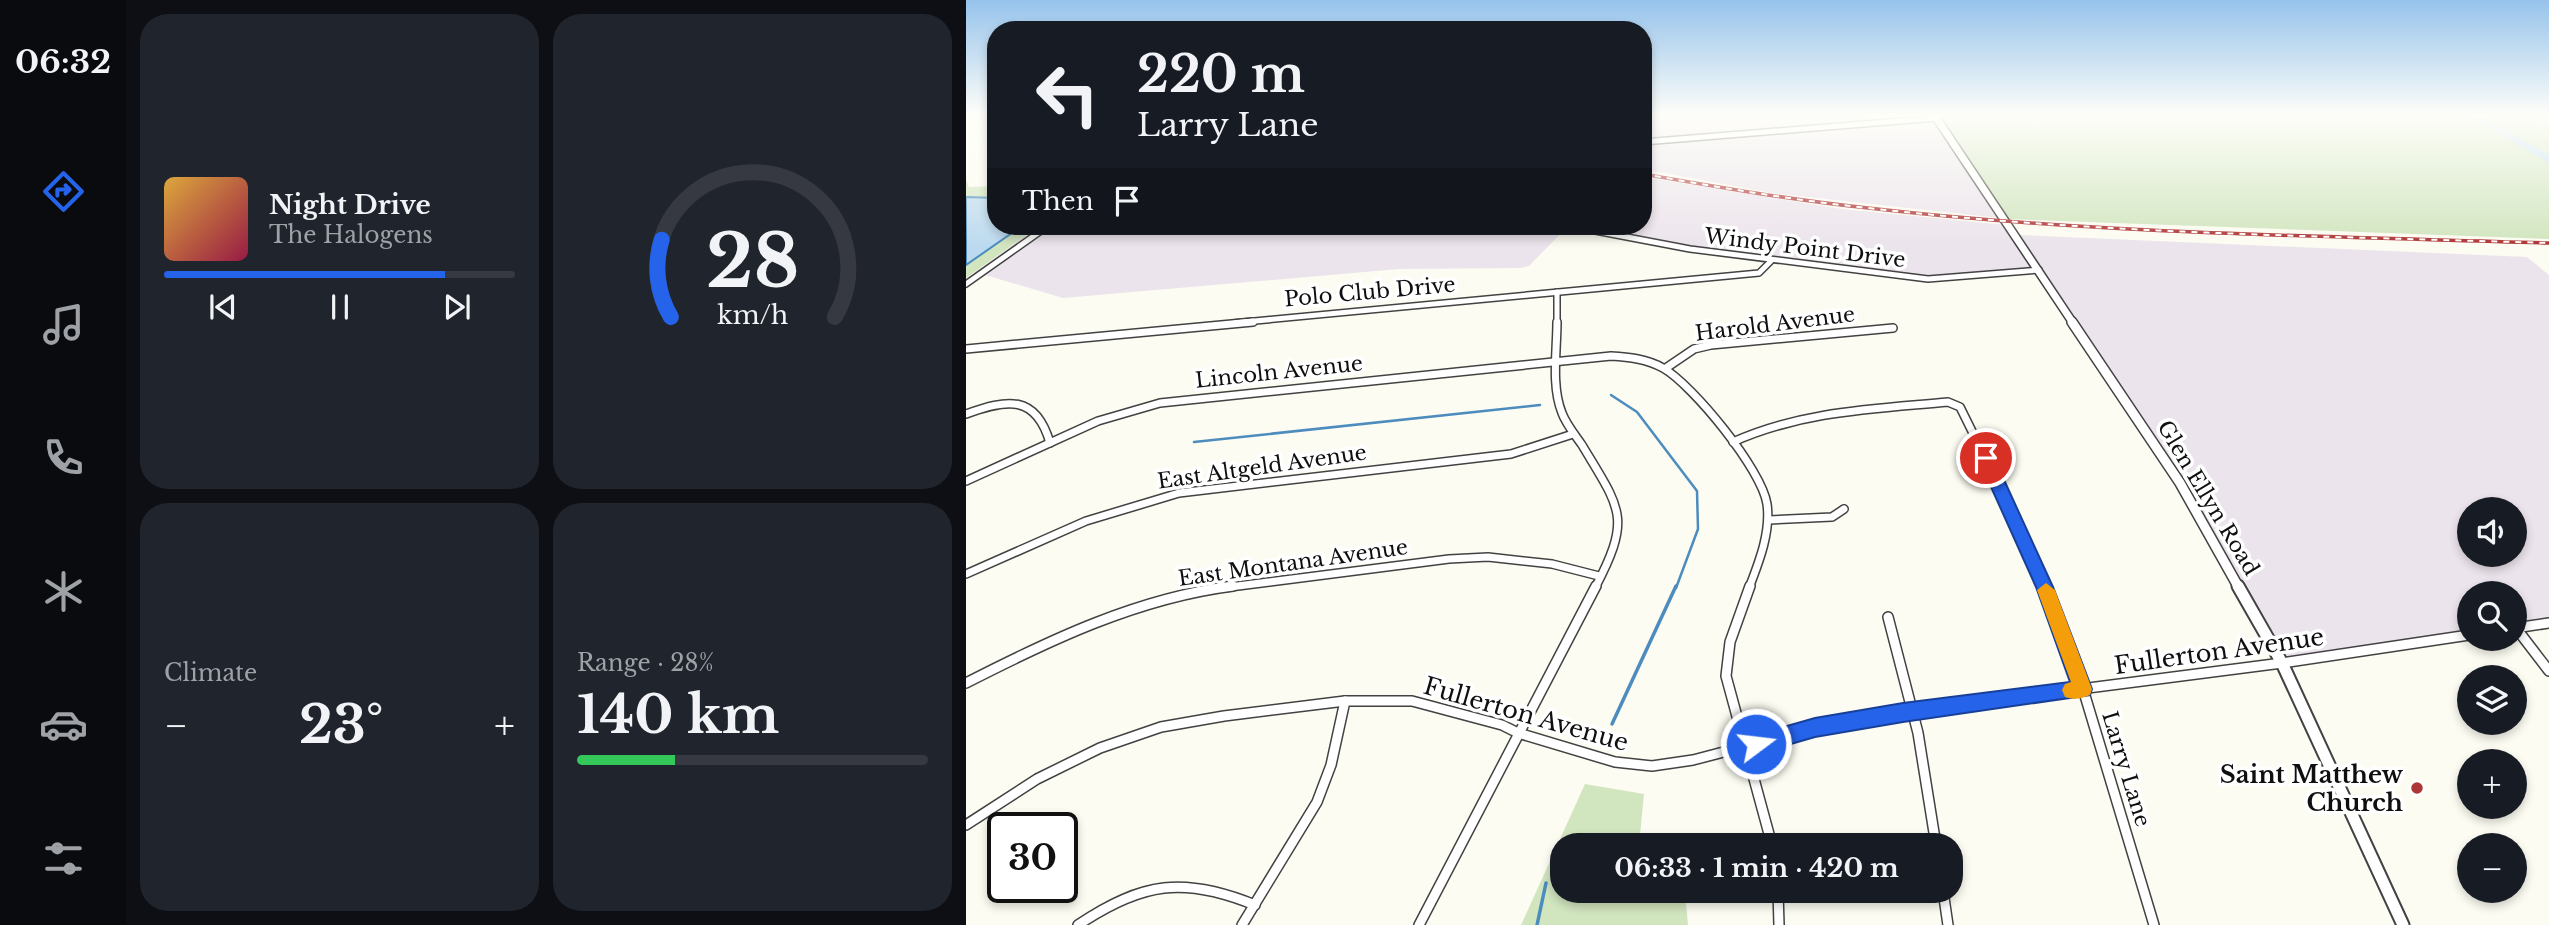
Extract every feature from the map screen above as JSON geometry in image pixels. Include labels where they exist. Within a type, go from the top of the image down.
[{"type":"street","name":"Glen Ellyn Road","points":[[1964,159],[2180,483],[2282,663],[2403,925]]},
{"type":"street","points":[[966,284],[1035,235]]},
{"type":"street","name":"Windy Point Drive","points":[[1614,235],[1668,246],[1928,279],[2039,270]]},
{"type":"street","name":"Polo Club Drive","points":[[966,349],[1759,273],[1772,260]]},
{"type":"street","points":[[1419,925],[1599,576],[1615,550],[1619,530],[1617,508],[1567,425],[1558,398],[1558,292]]},
{"type":"street","name":"Harold Avenue","points":[[1666,368],[1680,356],[1711,345],[1894,328]]},
{"type":"street","name":"Lincoln Avenue","points":[[966,481],[1115,415],[1173,401],[1611,356],[1639,358],[1666,368]]},
{"type":"street","points":[[1666,368],[1682,380],[1733,442],[1763,484],[1769,520],[1764,550],[1734,629],[1727,657],[1727,687],[1769,833]]},
{"type":"street","name":"Larry Lane","points":[[1733,442],[1765,426],[1791,419],[1948,402],[1960,407],[2014,516],[2083,689],[2154,925]]},
{"type":"street","points":[[966,414],[994,406],[1027,407],[1041,418],[1051,443]]},
{"type":"street","name":"East Altgeld Avenue","points":[[966,574],[1078,521],[1164,496],[1212,487],[1511,454],[1573,434]]},
{"type":"street","points":[[1769,520],[1832,517],[1844,509]]},
{"type":"street","name":"East Montana Avenue","points":[[966,683],[1039,646],[1104,619],[1157,601],[1225,587],[1449,559],[1489,557],[1552,564],[1599,576]]},
{"type":"street","points":[[1888,617],[1913,711],[1934,833]]},
{"type":"street","points":[[2527,626],[2549,623]]},
{"type":"street","name":"Fullerton Avenue","points":[[966,825],[1058,767],[1142,733],[1185,722],[1345,701],[1379,699],[1434,705],[1615,762],[1643,766],[1693,761],[1815,728],[1913,711],[2282,663],[2457,637]]},
{"type":"street","points":[[2527,643],[2549,671]]},
{"type":"street","points":[[1242,925],[1317,802],[1331,765],[1345,701]]},
{"type":"street","points":[[1078,925],[1120,901],[1168,887],[1209,888],[1255,905]]},
{"type":"street","points":[[1778,903],[1779,925]]},
{"type":"street","points":[[1945,903],[1948,925]]},
{"type":"shaded area","points":[[1652,159],[1960,159],[1999,218],[1771,193],[1652,171]]},
{"type":"shaded area","points":[[1652,178],[1842,209],[2007,225],[2035,268],[1928,277],[1692,248],[1626,235],[1652,235]]},
{"type":"shaded area","points":[[1026,235],[1559,235],[1529,266],[1520,268],[1399,269],[1063,298],[975,272]]},
{"type":"shaded area","points":[[2020,235],[2527,257],[2549,275],[2549,618],[2527,621],[2527,581],[2457,581],[2457,632],[2284,658],[2188,490]]},
{"type":"green space","points":[[1967,159],[2549,159],[2549,239],[2008,219]]},
{"type":"green space","points":[[966,179],[969,187],[987,186],[987,235],[1026,235],[966,278]]},
{"type":"green space","points":[[1585,784],[1644,794],[1640,833],[1563,833]]},
{"type":"green space","points":[[1550,861],[1550,903],[1686,903],[1688,925],[1521,925]]},
{"type":"water","points":[[966,197],[987,198],[987,235],[1009,235],[966,265]]},
{"type":"waterway","points":[[1611,395],[1637,412],[1697,491],[1698,529],[1676,588]]},
{"type":"waterway","points":[[1194,442],[1540,405]]},
{"type":"waterway","points":[[1612,724],[1676,586]]},
{"type":"waterway","points":[[1537,925],[1546,883]]},
{"type":"railway","points":[[1652,176],[1840,205],[1953,217],[2208,233],[2549,243]]},
{"type":"slow traffic","points":[[2046,590],[2083,689],[2072,690]]},
{"type":"place","name":"Saint Matthew Church","points":[[2417,788]]},
{"type":"route","points":[[1756,744],[1815,728],[1903,712],[2083,689],[2045,587],[1986,458]]}]
